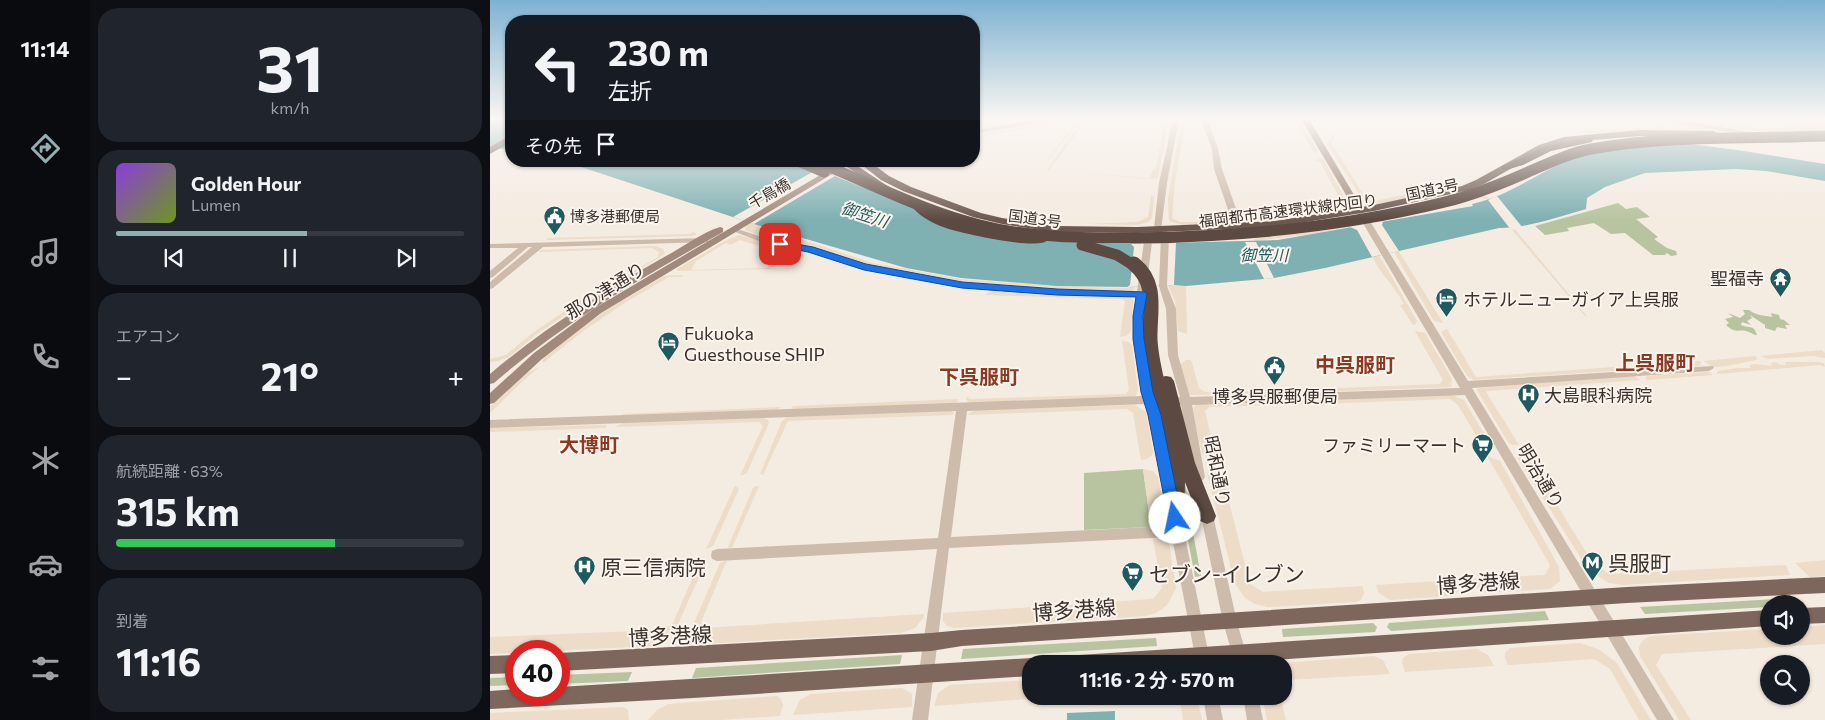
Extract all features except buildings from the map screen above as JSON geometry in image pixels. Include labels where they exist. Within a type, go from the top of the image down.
[{"type":"highway","name":"国道3号","points":[[870,167],[885,178],[907,189],[977,215],[1014,224],[1070,230],[1138,230],[1157,237],[1285,222],[1364,218],[1465,188],[1506,172],[1534,153]]},
{"type":"highway","points":[[1496,187],[1506,172],[1519,163],[1542,153]]},
{"type":"highway","points":[[1506,172],[1550,153]]},
{"type":"highway","name":"国道3号","points":[[853,167],[898,194],[926,206],[983,225],[1051,236],[1157,237],[1269,232],[1316,227],[1436,205],[1496,187],[1559,156],[1573,153]]},
{"type":"highway","points":[[1046,235],[1187,237],[1285,229],[1379,216],[1454,198],[1496,184],[1575,153]]},
{"type":"highway","name":"福岡都市高速環状線内回り","points":[[830,167],[944,214],[983,225],[1045,236],[1156,238],[1265,232],[1380,216],[1468,195],[1579,153]]},
{"type":"highway","points":[[813,167],[920,209],[926,214],[951,225],[992,236],[1094,247],[1120,256],[1138,267],[1148,280],[1152,300],[1150,334],[1165,395],[1186,462],[1207,516]]},
{"type":"highway","points":[[825,167],[900,201]]},
{"type":"highway","points":[[843,167],[896,192],[959,216],[999,227],[1125,251],[1145,262],[1154,273],[1158,284],[1157,334],[1176,468],[1177,524]]},
{"type":"main road","points":[[1325,153],[1364,218]]},
{"type":"main road","name":"千鳥橋","points":[[744,220],[836,167]]},
{"type":"main road","name":"那の津通り","points":[[490,380],[564,320],[614,289],[708,241],[734,230],[744,220]]},
{"type":"main road","name":"那の津通り","points":[[490,400],[538,356],[590,316],[744,220]]},
{"type":"main road","name":"博多港線","points":[[570,661],[931,642],[962,638],[1825,585]]},
{"type":"main road","points":[[1810,616],[1825,615]]},
{"type":"main road","points":[[1279,655],[1760,619]]},
{"type":"main road","points":[[490,665],[505,664]]},
{"type":"main road","points":[[490,700],[652,693],[1022,668]]},
{"type":"street","points":[[1165,395],[1138,339],[1138,316],[1142,291],[1157,237],[1163,183],[1169,153]]},
{"type":"street","points":[[1216,153],[1220,178],[1236,221],[1244,226]]},
{"type":"street","name":"明治通り","points":[[1364,218],[1666,720]]},
{"type":"street","points":[[734,230],[767,241],[810,249],[864,267],[962,285],[1057,292],[1142,291]]},
{"type":"street","points":[[1157,237],[1163,286],[1171,309],[1173,355],[1165,395]]},
{"type":"street","points":[[490,246],[708,241]]},
{"type":"street","points":[[490,275],[526,245]]},
{"type":"street","points":[[490,286],[540,245]]},
{"type":"street","points":[[490,424],[962,407],[1165,395],[1466,388],[1709,368]]},
{"type":"street","points":[[920,720],[928,673],[962,407]]},
{"type":"street","name":"昭和通り","points":[[1207,516],[1230,622],[1240,655]]},
{"type":"street","points":[[717,555],[943,544],[1177,524],[1202,655]]},
{"type":"street","points":[[1212,705],[1215,720]]},
{"type":"street","points":[[1252,705],[1255,720]]},
{"type":"green space","points":[[1618,203],[1626,209],[1637,207],[1650,217],[1636,219],[1658,237],[1654,239],[1667,248],[1676,251],[1677,255],[1671,256],[1667,253],[1665,255],[1653,255],[1625,233],[1611,234],[1594,223],[1567,228],[1569,231],[1545,235],[1535,226]]},
{"type":"green space","points":[[1743,310],[1772,317],[1771,313],[1779,315],[1780,319],[1790,325],[1785,325],[1787,329],[1777,327],[1775,331],[1765,328],[1765,325],[1750,315],[1752,318],[1747,321],[1751,325],[1742,322],[1741,325],[1753,328],[1757,335],[1745,331],[1735,331],[1726,325],[1729,323],[1725,319],[1733,317],[1728,313],[1740,318],[1745,314]]},
{"type":"green space","points":[[1143,469],[1151,527],[1084,530],[1084,473]]},
{"type":"green space","points":[[1179,472],[1184,472],[1188,506],[1201,576],[1195,577],[1187,535],[1186,509]]},
{"type":"green space","points":[[1760,600],[1760,608],[1645,614],[1640,607]]},
{"type":"green space","points":[[1545,611],[1549,620],[1391,631],[1387,627],[1389,623]]},
{"type":"green space","points":[[1373,623],[1377,627],[1375,632],[1283,637],[1282,629]]},
{"type":"green space","points":[[1156,638],[1157,646],[961,659],[963,649]]},
{"type":"green space","points":[[902,655],[900,664],[692,678],[696,668]]},
{"type":"green space","points":[[632,672],[628,681],[570,684],[570,675]]},
{"type":"green space","points":[[505,677],[505,685],[490,686],[490,678]]},
{"type":"shaded area","points":[[1059,153],[1062,153],[1049,170],[1069,172],[1047,170]]},
{"type":"shaded area","points":[[1159,153],[1163,153],[1157,179],[1149,178],[1154,169],[1156,169]]},
{"type":"shaded area","points":[[1176,153],[1180,153],[1175,181],[1172,218],[1179,222],[1231,222],[1230,224],[1183,225],[1169,221],[1168,199]]},
{"type":"shaded area","points":[[1333,153],[1338,153],[1366,199],[1374,201],[1428,190],[1429,193],[1378,204],[1365,203]]},
{"type":"shaded area","points":[[1319,158],[1324,160],[1349,206],[1338,207],[1343,204],[1320,162],[1316,161]]},
{"type":"shaded area","points":[[835,174],[837,175],[755,224],[873,263],[961,279],[1057,286],[1127,288],[1139,246],[1135,288],[1131,292],[1056,290],[961,283],[867,264],[815,248],[769,239],[745,230],[746,226]]},
{"type":"shaded area","points":[[1151,195],[1154,196],[1152,218],[1148,222],[1137,225],[1088,224],[1138,222],[1148,217]]},
{"type":"shaded area","points":[[1484,196],[1488,197],[1586,317],[1486,199],[1480,198],[1387,220],[1382,224],[1443,323],[1434,321],[1376,221]]},
{"type":"shaded area","points":[[1354,224],[1360,227],[1386,267],[1417,321],[1416,324],[1413,325],[1400,305],[1404,304],[1378,267],[1357,230],[1345,227],[1321,233],[1256,241],[1274,278],[1254,240],[1256,237]]},
{"type":"shaded area","points":[[693,232],[697,234],[692,236],[546,240],[548,238],[690,234]]},
{"type":"shaded area","points":[[739,235],[793,249],[774,267],[768,269],[677,271],[677,269],[721,243]],"holes":[[[740,240],[785,254],[767,268],[691,270],[696,261],[726,243],[730,245]]]},
{"type":"shaded area","points":[[1172,242],[1176,243],[1174,285],[1186,286],[1187,334],[1178,331],[1175,301],[1168,285]]},
{"type":"shaded area","points":[[655,246],[663,249],[665,254],[538,333],[509,357],[490,362],[490,359],[506,355],[534,332],[575,304],[658,257],[659,252],[652,248],[539,252],[541,250]]},
{"type":"shaded area","points":[[682,275],[684,277],[669,277],[626,302],[542,362],[545,356],[576,331],[608,309],[664,276]]},
{"type":"shaded area","points":[[990,291],[1129,297],[1133,300],[1131,331],[1126,336],[1120,337],[1125,301],[1122,299],[985,295]]},
{"type":"shaded area","points":[[1447,329],[1476,377],[1629,366],[1630,368],[1628,370],[1474,380],[1467,376],[1441,332]]},
{"type":"shaded area","points":[[1415,331],[1425,333],[1452,379],[1451,387],[1314,391],[1313,389],[1440,384],[1443,380]]},
{"type":"shaded area","points":[[1122,341],[1129,342],[1132,346],[1138,390],[1136,396],[1130,398],[969,403],[966,399],[966,397],[971,399],[1126,394],[1129,389]]},
{"type":"shaded area","points":[[1822,350],[1825,353],[1825,358],[1813,356],[1768,359],[1760,356]]},
{"type":"shaded area","points":[[1755,356],[1756,360],[1727,366],[1713,367],[1704,361]]},
{"type":"shaded area","points":[[1186,360],[1191,360],[1199,388],[1205,392],[1302,389],[1297,393],[1191,395],[1188,394],[1180,365]]},
{"type":"shaded area","points":[[1700,361],[1701,364],[1699,366],[1642,369],[1635,366]]},
{"type":"shaded area","points":[[1776,362],[1786,365],[1785,362],[1817,362],[1824,363],[1825,367],[1820,365],[1717,373],[1718,371],[1737,368],[1750,368],[1750,365],[1755,364],[1772,366],[1771,363]]},
{"type":"shaded area","points":[[539,367],[490,413],[490,407],[524,374]]},
{"type":"shaded area","points":[[1708,372],[1713,375],[1647,380],[1645,378],[1647,376]]},
{"type":"shaded area","points":[[1634,376],[1640,380],[1487,391],[1519,445],[1512,445],[1508,442],[1477,390],[1479,388]]},
{"type":"shaded area","points":[[1450,394],[1464,400],[1490,444],[1489,447],[1483,447],[1458,405],[1450,399],[1317,404],[1317,401]]},
{"type":"shaded area","points":[[959,399],[955,404],[793,409],[792,407],[793,406]]},
{"type":"shaded area","points":[[1301,400],[1306,404],[1209,407],[1205,411],[1216,458],[1210,458],[1202,453],[1191,410],[1197,404]]},
{"type":"shaded area","points":[[1135,405],[1146,412],[1153,452],[1147,459],[1141,460],[1133,413],[1127,409],[967,415],[975,410]]},
{"type":"shaded area","points":[[781,407],[777,410],[623,416],[622,414]]},
{"type":"shaded area","points":[[954,412],[953,415],[788,421],[763,475],[760,474],[782,421],[787,417]]},
{"type":"shaded area","points":[[764,418],[769,423],[747,473],[740,476],[763,426],[759,422],[616,427],[622,423]]},
{"type":"shaded area","points":[[607,426],[606,428],[490,432],[490,428]]},
{"type":"shaded area","points":[[1520,453],[1525,453],[1594,565],[1610,574],[1786,565],[1790,575],[1622,585],[1609,583],[1586,566],[1519,460]]},
{"type":"shaded area","points":[[1487,456],[1500,461],[1559,567],[1560,581],[1550,589],[1487,593],[1477,588],[1470,579],[1545,575],[1550,565]]},
{"type":"shaded area","points":[[1220,467],[1250,584],[1263,592],[1362,586],[1364,593],[1361,600],[1356,602],[1268,607],[1255,604],[1245,598],[1235,584],[1207,473],[1210,469]]},
{"type":"shaded area","points":[[1143,469],[1153,471],[1158,477],[1165,518],[1160,525],[1151,527]]},
{"type":"shaded area","points":[[735,486],[739,489],[713,546],[706,549]]},
{"type":"shaded area","points":[[759,486],[732,548],[728,547],[753,488]]},
{"type":"shaded area","points":[[1162,538],[1169,542],[1176,588],[1167,605],[1156,613],[1145,616],[954,628],[947,626],[943,621],[943,613],[1153,599],[1162,588],[1153,539]]},
{"type":"shaded area","points":[[727,560],[701,622],[705,628],[924,614],[923,618],[915,628],[901,633],[700,644],[693,641],[690,632],[720,563]]},
{"type":"shaded area","points":[[1825,560],[1825,576],[1810,577],[1795,563]]},
{"type":"shaded area","points":[[700,561],[704,562],[704,566],[674,633],[664,643],[654,646],[570,650],[570,640],[505,640],[505,653],[490,654],[490,637],[663,630],[673,623]]},
{"type":"shaded area","points":[[1456,580],[1459,591],[1452,596],[1390,600],[1379,593],[1376,585]]},
{"type":"shaded area","points":[[1825,625],[1825,644],[1810,645],[1810,626]]},
{"type":"shaded area","points":[[1760,630],[1760,645],[1809,645],[1662,654],[1656,665],[1691,720],[1679,720],[1640,656],[1639,647],[1643,640],[1650,636]]},
{"type":"shaded area","points":[[1580,643],[1598,649],[1617,663],[1651,720],[1639,720],[1610,669],[1594,659],[1508,665],[1505,658],[1505,653],[1510,648]]},
{"type":"shaded area","points":[[1477,649],[1488,655],[1494,666],[1405,672],[1402,662],[1403,658],[1409,654]]},
{"type":"shaded area","points":[[1374,656],[1383,660],[1390,674],[1292,680],[1292,662]]},
{"type":"shaded area","points":[[1022,681],[1022,699],[934,706],[938,693],[950,685]]},
{"type":"shaded area","points":[[902,688],[912,694],[912,707],[793,715],[800,700],[811,694]]},
{"type":"shaded area","points":[[777,696],[781,699],[783,705],[780,716],[721,720],[648,720],[657,710],[668,704]]},
{"type":"shaded area","points":[[1181,705],[1199,705],[1202,720],[1183,720]]},
{"type":"shaded area","points":[[1264,705],[1282,705],[1286,720],[1267,720]]},
{"type":"shaded area","points":[[623,707],[628,710],[629,720],[490,720],[490,713]]},
{"type":"water","name":"御笠川","points":[[1753,153],[1825,164],[1825,181],[1766,171],[1736,169],[1645,173],[1605,187],[1587,198],[1586,209],[1532,224],[1499,228],[1274,278],[1186,286],[1127,287],[1057,286],[961,278],[906,268],[754,224],[581,167],[810,167],[911,207],[1012,237],[1063,242],[1127,244],[1278,240],[1473,206],[1472,204],[1511,190],[1560,164],[1585,154]]},
{"type":"water","points":[[1115,711],[1115,720],[1067,720],[1067,713]]},
{"type":"pier","points":[[816,170],[835,176],[754,224],[733,217]]},
{"type":"pier","points":[[1497,196],[1523,228],[1511,230],[1488,200]]},
{"type":"pier","points":[[1383,221],[1382,225],[1399,251],[1372,257],[1357,230],[1350,227]]},
{"type":"pier","points":[[1245,242],[1256,242],[1274,278],[1264,279]]},
{"type":"pier","points":[[1176,243],[1174,285],[1127,287],[1130,285],[1134,247],[1131,244]]},
{"type":"place","name":"博多港郵便局","points":[[554,235]]},
{"type":"place","name":"聖福寺","points":[[1780,297]]},
{"type":"place","name":"ホテルニューガイア上呉服","points":[[1447,318]]},
{"type":"place","name":"Fukuoka Guesthouse SHIP","points":[[668,362]]},
{"type":"place","name":"博多呉服郵便局","points":[[1275,385]]},
{"type":"place","name":"大島眼科病院","points":[[1528,414]]},
{"type":"place","name":"ファミリーマート","points":[[1482,464]]},
{"type":"place","name":"呉服町","points":[[1592,581]]},
{"type":"place","name":"原三信病院","points":[[585,585]]},
{"type":"place","name":"セブン-イレブン","points":[[1133,592]]},
{"type":"district","name":"上呉服町","points":[[1655,362]]},
{"type":"district","name":"中呉服町","points":[[1355,364]]},
{"type":"district","name":"下呉服町","points":[[979,376]]},
{"type":"district","name":"大博町","points":[[589,444]]},
{"type":"route","points":[[780,244],[810,249],[864,267],[962,285],[1057,292],[1142,294],[1138,316],[1138,339],[1147,392],[1154,415],[1175,518]]}]
